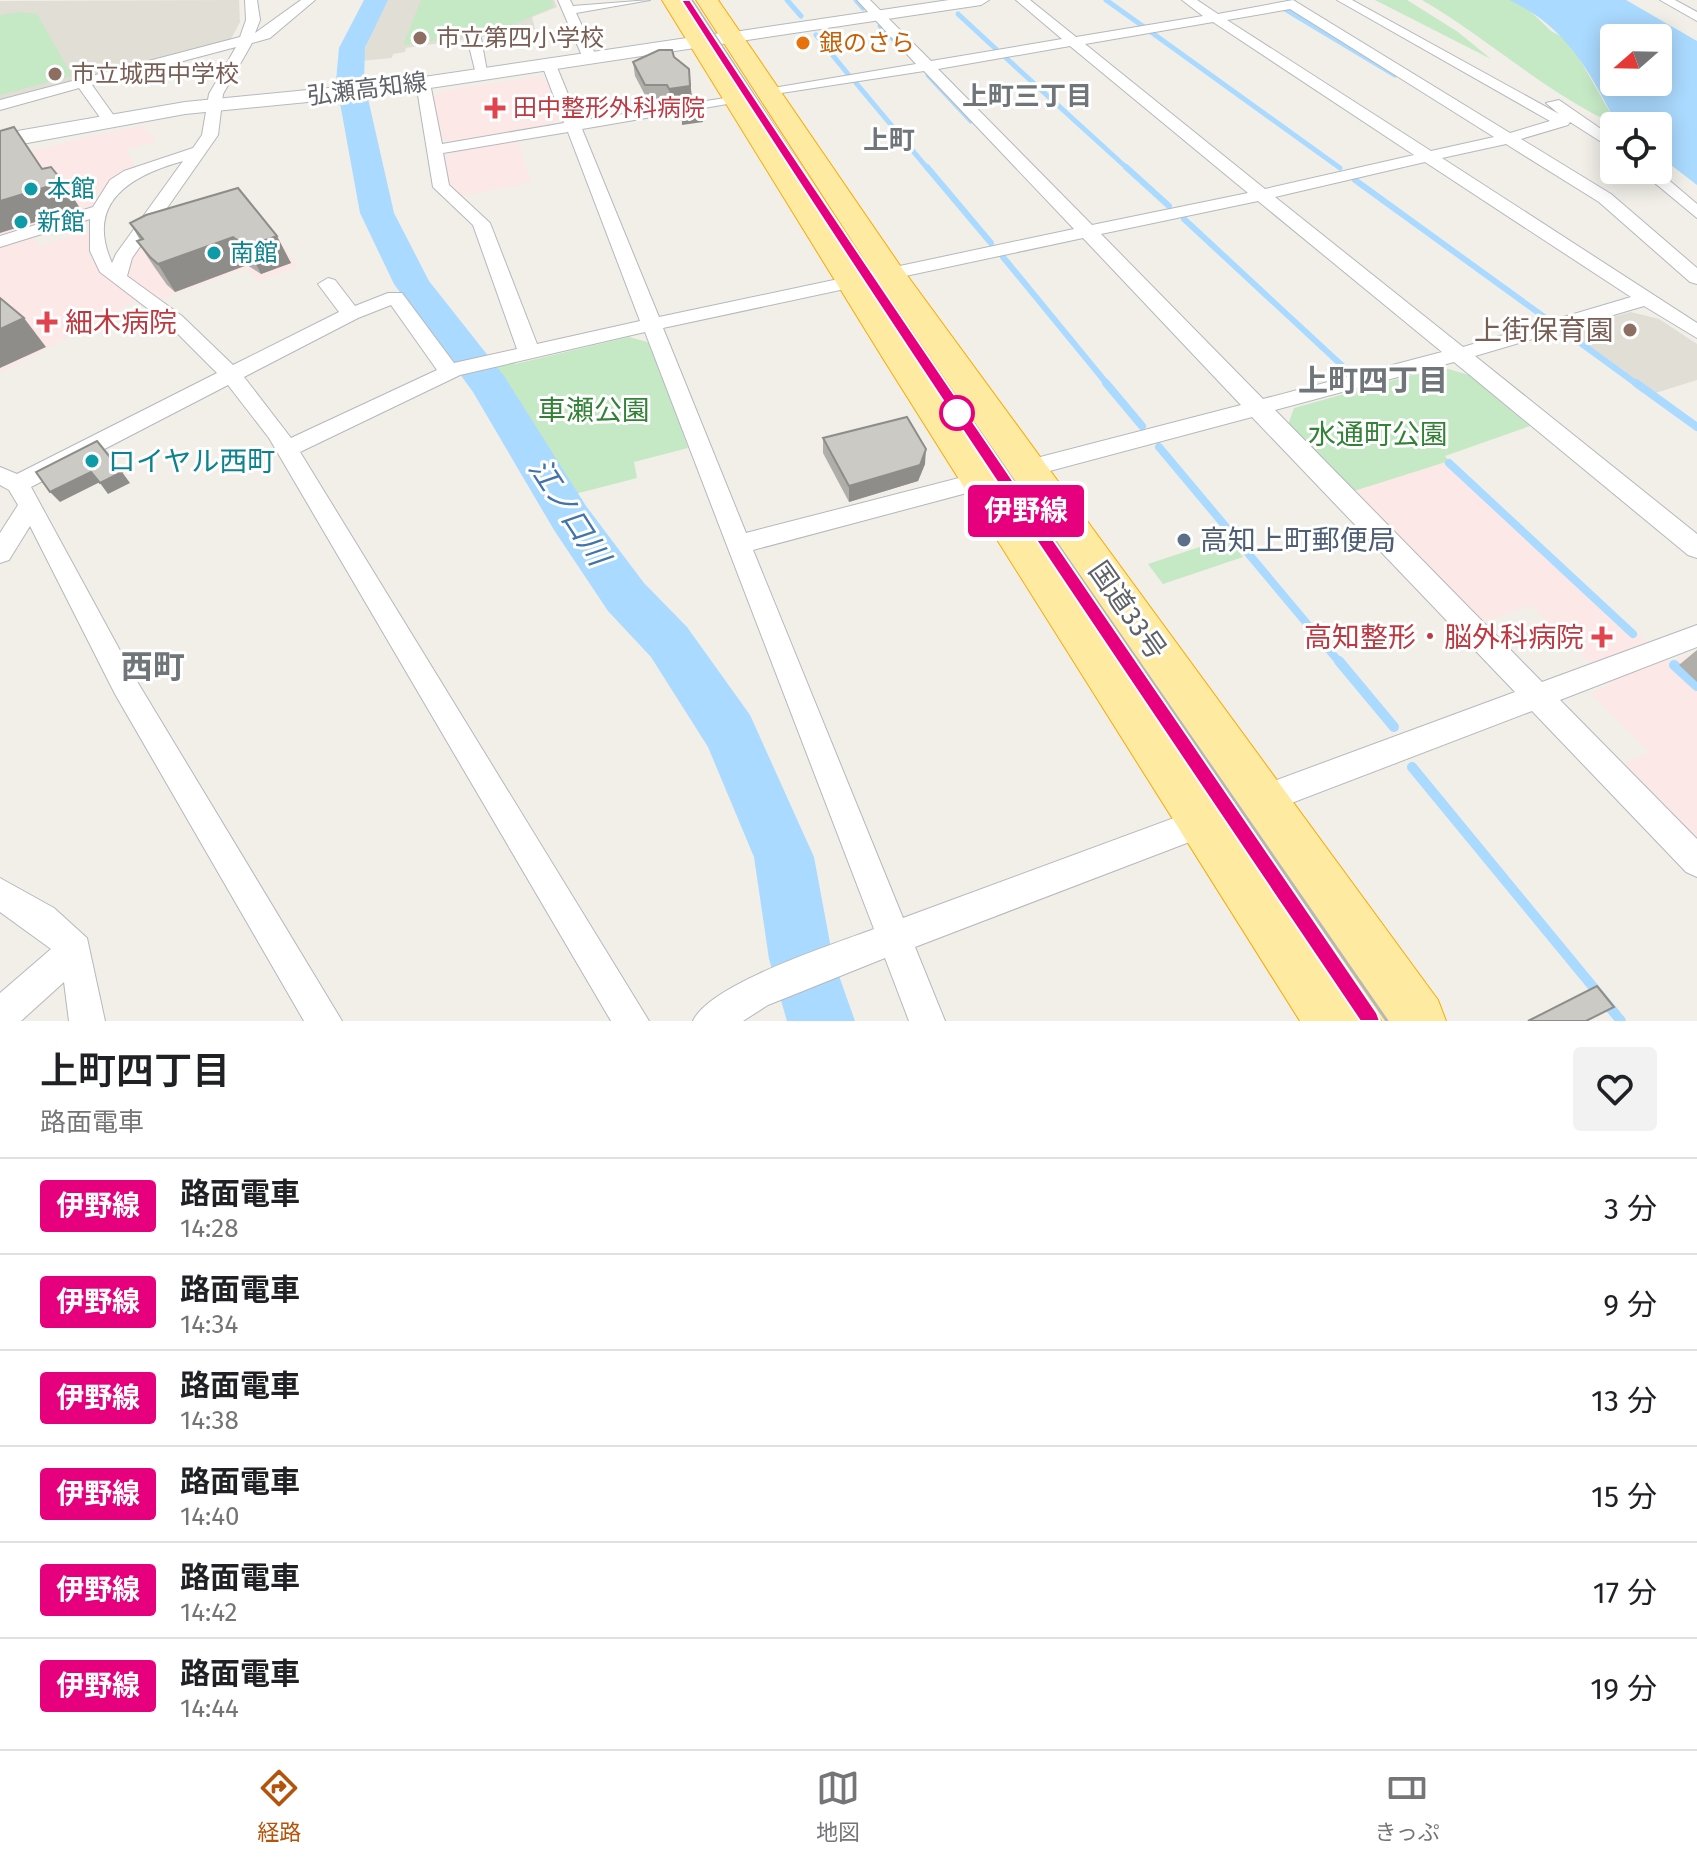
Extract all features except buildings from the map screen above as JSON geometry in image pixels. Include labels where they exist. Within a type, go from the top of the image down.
[{"type":"highway","name":"国道33号","points":[[673,0],[716,40],[870,277],[981,481],[1334,1021]]},
{"type":"highway","name":"国道33号","points":[[707,0],[716,40]]},
{"type":"highway","name":"国道33号","points":[[870,277],[1030,469],[1417,1021]]},
{"type":"main road","name":"弘瀬高知線","points":[[0,141],[109,120],[214,105],[364,91],[716,40]]},
{"type":"street","points":[[118,276],[123,258],[210,135],[216,94],[246,41],[253,20],[251,0]]},
{"type":"street","points":[[0,105],[246,41],[275,29],[309,0]]},
{"type":"street","points":[[590,58],[566,5],[644,0]]},
{"type":"street","points":[[716,40],[871,8],[981,0]]},
{"type":"street","points":[[1022,0],[1265,194],[1457,355],[1697,548]]},
{"type":"street","points":[[1188,0],[1697,332]]},
{"type":"street","points":[[1315,0],[1322,24]]},
{"type":"street","points":[[285,450],[452,371],[528,351],[1265,194],[1509,138],[1563,122],[1343,0]]},
{"type":"street","points":[[1366,0],[1555,104],[1600,135]]},
{"type":"street","points":[[1666,0],[1697,17]]},
{"type":"street","points":[[435,150],[927,65],[1216,19],[1288,3],[1605,198],[1697,278]]},
{"type":"street","points":[[871,8],[1697,861]]},
{"type":"street","points":[[474,38],[483,74]]},
{"type":"street","points":[[549,65],[927,1021]]},
{"type":"street","points":[[83,83],[109,120]]},
{"type":"street","points":[[423,83],[441,187],[481,223],[525,334],[528,351]]},
{"type":"street","points":[[0,156],[26,137]]},
{"type":"street","points":[[200,151],[123,179],[103,194],[97,211],[97,242],[104,266],[174,319],[233,374],[277,433],[631,1021]]},
{"type":"street","points":[[1663,184],[1697,213]]},
{"type":"street","points":[[0,242],[97,211]]},
{"type":"street","points":[[328,284],[351,314]]},
{"type":"street","points":[[0,518],[16,488],[351,314],[395,297],[452,371]]},
{"type":"street","points":[[738,545],[1457,355],[1646,299]]},
{"type":"street","points":[[0,553],[16,488]]},
{"type":"street","points":[[16,488],[125,686],[324,1021]]},
{"type":"street","points":[[711,1021],[757,992],[1537,694],[1697,636]]},
{"type":"street","points":[[0,894],[45,919],[75,950],[87,1021]]},
{"type":"street","points":[[0,1016],[75,950]]},
{"type":"shaded area","name":"市立城西中学校","points":[[239,0],[240,22],[231,39],[0,103],[0,1]]},
{"type":"shaded area","name":"市立第四小学校","points":[[386,0],[554,0],[557,7],[532,17],[535,29],[406,48],[405,52],[393,54],[392,58],[360,61]]},
{"type":"shaded area","name":"田中整形外科病院","points":[[534,77],[547,80],[561,118],[548,127],[457,143],[440,139],[432,98],[443,91]]},
{"type":"shaded area","name":"細木病院","points":[[147,125],[146,134],[154,133],[155,142],[126,149],[136,170],[96,195],[92,209],[0,240],[0,181],[10,158],[88,136]]},
{"type":"shaded area","name":"田中整形外科病院","points":[[517,140],[531,182],[462,196],[448,184],[443,160],[458,150]]},
{"type":"shaded area","name":"細木病院","points":[[91,230],[99,269],[137,300],[0,373],[0,245],[32,234],[38,246]]},
{"type":"shaded area","name":"細木病院","points":[[277,237],[299,267],[258,281],[247,268],[158,300],[127,273],[128,261],[143,239]]},
{"type":"shaded area","points":[[1631,312],[1659,319],[1697,344],[1697,380],[1652,394],[1565,330]]},
{"type":"shaded area","name":"高知整形・脳外科病院","points":[[1450,461],[1669,662],[1697,652],[1697,843],[1621,765],[1649,752],[1590,693],[1611,685],[1531,605],[1481,622],[1354,491]]},
{"type":"green space","name":"市立第四小学校","points":[[421,0],[551,0],[554,7],[498,31],[403,45]]},
{"type":"green space","points":[[1375,0],[1407,0],[1458,32],[1491,59]]},
{"type":"green space","points":[[1422,0],[1509,0],[1527,8],[1551,31],[1569,41],[1610,112],[1600,112],[1600,117],[1592,113]]},
{"type":"green space","points":[[20,12],[37,14],[72,76],[0,95],[0,15]]},
{"type":"green space","name":"車瀬公園","points":[[629,337],[651,343],[688,448],[634,462],[637,478],[567,496],[514,398],[489,365],[514,360],[515,364]]},
{"type":"green space","name":"水通町公園","points":[[1441,367],[1469,375],[1530,426],[1445,456],[1449,461],[1354,491],[1288,425],[1294,408]]},
{"type":"green space","points":[[1227,538],[1243,557],[1163,584],[1148,564]]},
{"type":"water","points":[[368,0],[383,0],[358,56],[346,55],[352,33]]},
{"type":"water","points":[[1509,0],[1626,0],[1668,24],[1600,24],[1600,93],[1574,52],[1546,23]]},
{"type":"water","points":[[1672,27],[1697,41],[1697,185],[1672,166],[1672,112],[1610,112],[1602,96],[1672,96]]},
{"type":"waterway","name":"江ノ口川","points":[[376,0],[352,48],[350,81],[377,213],[412,284],[490,385],[570,518],[626,597],[669,642],[730,733],[784,857],[801,959],[821,1021]]},
{"type":"waterway","points":[[787,0],[801,16]]},
{"type":"waterway","points":[[856,0],[863,8]]},
{"type":"waterway","points":[[1106,0],[1144,27]]},
{"type":"waterway","points":[[1285,9],[1395,75]]},
{"type":"waterway","points":[[958,14],[997,50]]},
{"type":"waterway","points":[[880,26],[899,45]]},
{"type":"waterway","points":[[1151,32],[1340,168]]},
{"type":"waterway","points":[[816,35],[848,74]]},
{"type":"waterway","points":[[1005,57],[1128,169]]},
{"type":"waterway","points":[[928,75],[971,121]]},
{"type":"waterway","points":[[856,83],[928,169]]},
{"type":"waterway","points":[[927,167],[991,243]]},
{"type":"waterway","points":[[1126,167],[1169,206]]},
{"type":"waterway","points":[[1355,180],[1547,319]]},
{"type":"waterway","points":[[1184,219],[1349,372]]},
{"type":"waterway","points":[[1003,257],[1108,385]]},
{"type":"waterway","points":[[1564,331],[1638,385]]},
{"type":"waterway","points":[[1106,383],[1142,426]]},
{"type":"waterway","points":[[1636,383],[1697,427]]},
{"type":"waterway","points":[[1159,447],[1340,663]]},
{"type":"waterway","points":[[1449,463],[1633,634]]},
{"type":"waterway","points":[[1339,661],[1394,727]]},
{"type":"waterway","points":[[1674,665],[1697,686]]},
{"type":"waterway","points":[[1412,767],[1621,1021]]},
{"type":"tram line","name":"伊野線","points":[[685,0],[866,278],[1044,536],[1368,1021]]},
{"type":"tram line","points":[[692,0],[873,277],[1140,663]]},
{"type":"tram line","points":[[1138,661],[1387,1021]]},
{"type":"tram line","points":[[1162,712],[1369,1021]]},
{"type":"place","name":"市立第四小学校","points":[[420,38]]},
{"type":"place","name":"銀のさら","points":[[803,43]]},
{"type":"place","name":"市立城西中学校","points":[[55,74]]},
{"type":"place","name":"田中整形外科病院","points":[[495,108]]},
{"type":"place","name":"本館","points":[[31,189]]},
{"type":"place","name":"新館","points":[[21,222]]},
{"type":"place","name":"南館","points":[[214,253]]},
{"type":"place","name":"細木病院","points":[[47,322]]},
{"type":"place","name":"上街保育園","points":[[1630,330]]},
{"type":"place","name":"ロイヤル西町","points":[[92,461]]},
{"type":"place","name":"高知上町郵便局","points":[[1184,540]]},
{"type":"place","name":"高知整形・脳外科病院","points":[[1602,637]]},
{"type":"district","name":"上町三丁目","points":[[1027,96]]},
{"type":"district","name":"上町","points":[[889,140]]},
{"type":"district","name":"上町四丁目","points":[[1373,381]]},
{"type":"district","name":"西町","points":[[153,667]]}]
